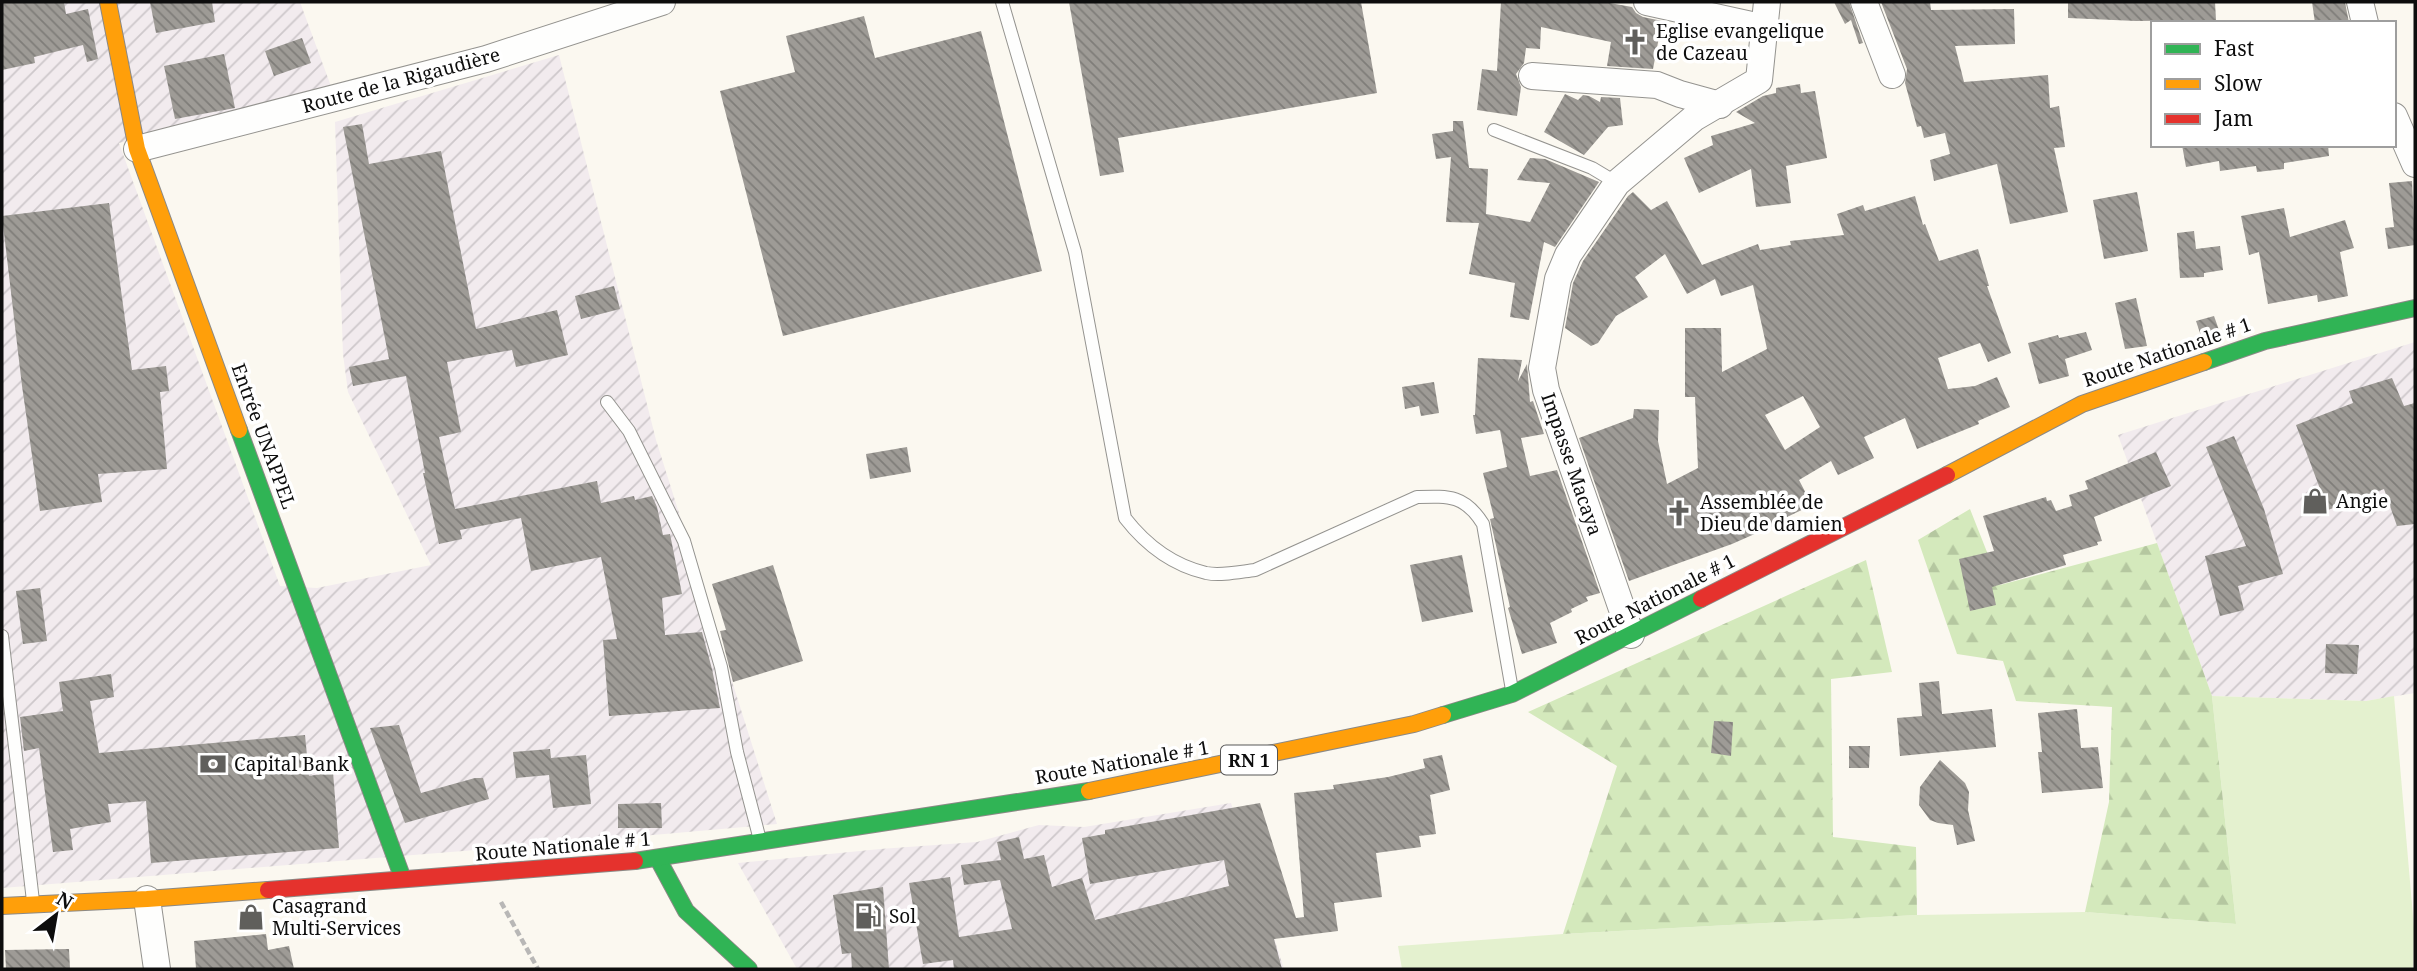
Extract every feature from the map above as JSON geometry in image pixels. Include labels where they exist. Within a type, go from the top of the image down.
[{"type":"main road","name":"Entrée UNAPPEL","points":[[108,2],[138,149],[403,879]]},
{"type":"main road","name":"Route Nationale # 1","points":[[2,906],[147,899],[658,859],[1122,786],[1414,724],[1512,694],[2011,443],[2082,404],[2265,341],[2415,308]]},
{"type":"main road","points":[[658,859],[687,911],[749,969]]},
{"type":"street","name":"Route de la Rigaudière","points":[[138,149],[486,59],[662,2]]},
{"type":"street","points":[[1647,2],[1766,15]]},
{"type":"street","points":[[1864,2],[1892,75]]},
{"type":"street","points":[[2360,2],[2365,21]]},
{"type":"street","name":"Impasse Macaya","points":[[1630,635],[1546,390],[1542,368],[1558,279],[1568,255],[1617,183],[1694,118],[1759,80],[1766,15]]},
{"type":"street","points":[[1532,76],[1657,85],[1720,105]]},
{"type":"street","points":[[2396,121],[2415,164]]},
{"type":"street","points":[[147,899],[157,969]]},
{"type":"lane","points":[[1002,2],[1075,252],[1125,519],[1142,539],[1168,559],[1206,573],[1227,574],[1255,570],[1417,497],[1446,496],[1463,501],[1476,512],[1483,524],[1512,694]]},
{"type":"lane","points":[[1494,130],[1592,168],[1617,183]]},
{"type":"lane","points":[[607,402],[629,431],[684,541],[720,667],[737,752],[761,844]]},
{"type":"lane","points":[[2,636],[33,905]]},
{"type":"path","points":[[486,873],[538,969]]},
{"type":"shaded area","points":[[2,2],[300,2],[332,89],[119,143],[280,586],[317,588],[431,565],[348,392],[343,354],[335,122],[559,55],[656,440],[777,824],[2,888]]},
{"type":"shaded area","points":[[2415,342],[2415,693],[2366,701],[2212,696],[2118,435]]},
{"type":"shaded area","points":[[1231,803],[1284,969],[797,969],[738,863],[977,842],[1039,825],[1084,827]]},
{"type":"green space","points":[[1970,509],[2000,585],[2157,543],[2212,696],[2236,924],[2085,912],[2109,802],[2112,707],[2016,701],[2003,661],[1957,654],[1918,540]]},
{"type":"green space","points":[[1866,560],[1892,672],[1831,679],[1833,837],[1916,847],[1917,915],[1563,934],[1617,766],[1528,712]]},
{"type":"green space","points":[[2212,696],[2366,701],[2394,696],[2414,928],[2413,969],[1402,969],[1398,946],[1563,934],[1917,915],[2085,912],[2236,924]]},
{"type":"building","points":[[2,2],[64,2],[66,14],[88,9],[98,59],[87,62],[83,45],[34,57],[35,63],[2,70]]},
{"type":"building","points":[[150,2],[212,2],[215,22],[156,33]]},
{"type":"building","points":[[1069,2],[1361,2],[1377,93],[1118,138],[1124,172],[1100,176]]},
{"type":"building","points":[[1501,2],[1604,2],[1632,7],[1643,17],[1662,21],[1653,69],[1607,66],[1611,42],[1541,27],[1540,49],[1526,48],[1524,63],[1516,74],[1521,87],[1517,116],[1477,110],[1482,69],[1497,71]]},
{"type":"building","points":[[1834,2],[1849,2],[1863,43],[1859,44],[1851,20],[1845,24]]},
{"type":"building","points":[[1881,2],[1930,2],[1931,10],[2014,9],[2015,44],[1955,46],[1964,82],[2048,75],[2050,108],[2059,106],[2065,147],[2054,148],[2068,212],[2010,224],[1997,164],[1934,181],[1930,160],[1950,154],[1945,133],[1924,138],[1921,126],[1917,127],[1905,83],[1907,69]]},
{"type":"building","points":[[2068,2],[2215,2],[2216,20],[2068,18]]},
{"type":"building","points":[[2312,2],[2345,2],[2349,21],[2315,21]]},
{"type":"building","points":[[864,16],[875,58],[981,31],[1042,271],[783,336],[720,91],[795,72],[786,36]]},
{"type":"building","points":[[302,38],[311,63],[274,76],[265,51]]},
{"type":"building","points":[[224,54],[235,108],[175,119],[164,66]]},
{"type":"building","points":[[1800,84],[1801,93],[1815,91],[1827,158],[1786,166],[1791,203],[1756,207],[1751,169],[1699,193],[1684,158],[1713,145],[1711,136],[1755,123],[1736,112],[1763,96],[1776,93],[1776,88]]},
{"type":"building","points":[[1565,94],[1578,100],[1583,95],[1589,96],[1600,102],[1601,97],[1620,98],[1623,125],[1608,127],[1584,155],[1544,132]]},
{"type":"building","points":[[1453,121],[1463,121],[1469,168],[1488,169],[1486,214],[1530,222],[1550,183],[1517,180],[1530,158],[1545,159],[1599,182],[1555,247],[1544,242],[1529,320],[1510,317],[1515,283],[1469,274],[1479,223],[1446,222],[1451,157],[1436,159],[1432,134],[1453,131]]},
{"type":"building","points":[[362,124],[369,164],[441,151],[476,329],[557,310],[568,355],[516,367],[512,350],[447,362],[461,432],[439,437],[455,509],[597,481],[601,503],[634,496],[635,500],[652,496],[663,535],[670,534],[682,594],[662,598],[665,635],[702,632],[720,708],[609,716],[603,640],[617,639],[601,557],[531,571],[521,518],[460,530],[462,539],[439,544],[406,376],[353,386],[349,367],[389,359],[343,127]]},
{"type":"building","points":[[2182,147],[2328,147],[2329,156],[2284,163],[2284,169],[2257,172],[2256,166],[2220,171],[2219,161],[2186,167]]},
{"type":"building","points":[[2412,181],[2415,245],[2388,249],[2385,228],[2394,227],[2389,183]]},
{"type":"building","points":[[1633,192],[1651,210],[1667,201],[1702,265],[1758,244],[1760,250],[1791,245],[1790,241],[1844,235],[1837,214],[1863,205],[1865,211],[1915,196],[1923,225],[1925,224],[1939,261],[1978,249],[1987,286],[2011,353],[1988,362],[1980,343],[1938,358],[1948,389],[1975,386],[1997,377],[2010,407],[1978,421],[1979,424],[1917,449],[1905,418],[1864,437],[1874,458],[1838,475],[1831,461],[1799,480],[1812,505],[1732,544],[1629,581],[1579,438],[1633,418],[1634,409],[1659,410],[1658,441],[1667,484],[1698,468],[1695,397],[1685,397],[1685,328],[1721,328],[1722,372],[1767,349],[1753,285],[1721,296],[1715,279],[1687,294],[1665,254],[1635,277],[1648,297],[1616,316],[1598,343],[1591,346],[1565,328],[1573,283],[1583,261]],"holes":[[[1803,396],[1820,427],[1785,450],[1765,415]]]},
{"type":"building","points":[[2137,192],[2148,251],[2104,259],[2093,200]]},
{"type":"building","points":[[109,203],[132,370],[166,366],[169,391],[160,392],[167,469],[98,474],[102,502],[40,511],[2,216]]},
{"type":"building","points":[[2284,208],[2290,237],[2345,220],[2354,248],[2340,252],[2348,296],[2318,302],[2317,295],[2268,304],[2259,252],[2249,255],[2241,216]]},
{"type":"building","points":[[2194,231],[2196,249],[2220,246],[2223,270],[2204,273],[2204,277],[2180,278],[2177,233]]},
{"type":"building","points":[[614,286],[620,309],[581,319],[575,296]]},
{"type":"building","points":[[2136,298],[2147,346],[2125,349],[2115,303]]},
{"type":"building","points":[[2214,316],[2220,333],[2202,339],[2196,321]]},
{"type":"building","points":[[2086,332],[2092,350],[2065,359],[2069,376],[2039,384],[2028,343],[2058,335],[2059,338]]},
{"type":"building","points":[[1478,358],[1522,360],[1518,381],[1527,364],[1530,402],[1533,401],[1544,434],[1521,438],[1530,476],[1557,470],[1600,593],[1586,597],[1588,601],[1550,623],[1557,643],[1522,654],[1508,608],[1510,607],[1490,519],[1494,518],[1483,473],[1507,467],[1500,430],[1476,434],[1473,415]]},
{"type":"building","points":[[2392,378],[2404,406],[2415,403],[2415,524],[2397,526],[2384,489],[2328,510],[2296,425],[2353,403],[2349,391]]},
{"type":"building","points":[[1434,382],[1439,413],[1421,416],[1419,406],[1405,409],[1402,387]]},
{"type":"building","points":[[2234,436],[2264,509],[2283,574],[2238,586],[2244,610],[2220,616],[2205,556],[2246,546],[2206,447]]},
{"type":"building","points":[[907,447],[911,472],[870,479],[866,454]]},
{"type":"building","points":[[2156,452],[2171,486],[2094,517],[2102,541],[2097,542],[2098,545],[2063,555],[2066,565],[1992,587],[1996,605],[1970,611],[1959,559],[1994,551],[1983,516],[2046,497],[2047,501],[2051,500],[2056,511],[2072,506],[2069,495],[2088,489],[2085,481]]},
{"type":"building","points":[[1462,555],[1473,612],[1422,622],[1410,565]]},
{"type":"building","points":[[773,565],[803,661],[733,682],[720,631],[726,630],[712,584]]},
{"type":"building","points":[[40,588],[47,641],[23,644],[16,591]]},
{"type":"building","points":[[2326,644],[2359,645],[2357,674],[2325,673]]},
{"type":"building","points":[[111,674],[114,697],[90,701],[99,753],[305,735],[309,776],[333,772],[339,848],[151,863],[146,801],[108,804],[111,822],[70,829],[73,850],[53,852],[39,748],[24,751],[20,717],[63,711],[59,682]]},
{"type":"building","points":[[1939,681],[1942,714],[1992,709],[1996,747],[1900,756],[1897,718],[1922,716],[1919,683]]},
{"type":"building","points":[[2077,709],[2081,748],[2098,747],[2103,788],[2042,793],[2038,713]]},
{"type":"building","points":[[1714,721],[1733,722],[1731,756],[1711,753]]},
{"type":"building","points":[[399,725],[421,793],[483,778],[489,799],[405,823],[370,728]]},
{"type":"building","points":[[1849,746],[1870,746],[1869,768],[1849,768]]},
{"type":"building","points":[[550,749],[551,758],[586,755],[591,804],[553,808],[549,775],[516,778],[513,752]]},
{"type":"building","points":[[1442,755],[1450,790],[1430,795],[1436,834],[1419,836],[1421,847],[1376,853],[1382,897],[1334,903],[1338,931],[1274,939],[1282,969],[954,969],[953,960],[923,964],[909,883],[950,877],[959,937],[1012,929],[1000,880],[964,885],[961,865],[1001,860],[997,842],[1019,837],[1024,859],[1044,855],[1052,887],[1082,878],[1095,920],[1229,886],[1224,860],[1090,884],[1082,838],[1105,834],[1105,830],[1260,803],[1296,918],[1304,917],[1294,793],[1334,789],[1333,785],[1388,777],[1425,768],[1423,759]]},
{"type":"building","points":[[1940,760],[1965,783],[1969,792],[1968,810],[1975,841],[1957,845],[1953,825],[1930,820],[1919,805],[1920,787]]},
{"type":"building","points":[[661,803],[662,828],[618,828],[618,804]]},
{"type":"building","points":[[883,887],[889,969],[852,969],[851,953],[842,954],[833,895]]},
{"type":"building","points":[[266,934],[268,950],[289,946],[294,969],[196,969],[194,941]]},
{"type":"building","points":[[69,949],[70,969],[6,969],[5,950]]},
{"type":"traffic: fast","points":[[2204,362],[2265,341],[2415,308]]},
{"type":"traffic: fast","points":[[239,430],[403,879]]},
{"type":"traffic: fast","points":[[1443,715],[1512,694],[1701,599]]},
{"type":"traffic: fast","points":[[635,861],[1089,791]]},
{"type":"traffic: fast","points":[[658,859],[686,911],[749,969]]},
{"type":"traffic: slow","points":[[108,2],[137,149],[239,430]]},
{"type":"traffic: slow","points":[[1947,475],[2082,404],[2204,362]]},
{"type":"traffic: slow","points":[[1089,791],[1414,724],[1443,715]]},
{"type":"traffic: slow","points":[[2,906],[268,890]]},
{"type":"traffic: jam","points":[[1701,599],[1947,475]]},
{"type":"traffic: jam","points":[[268,890],[635,861]]},
{"type":"place","name":"Eglise evangelique de Cazeau","points":[[1635,42]]},
{"type":"place","name":"Angie","points":[[2315,501]]},
{"type":"place","name":"Assemblée de Dieu de damien","points":[[1679,513]]},
{"type":"place","name":"Capital Bank","points":[[213,764]]},
{"type":"place","name":"Sol","points":[[868,916]]},
{"type":"place","name":"Casagrand Multi-Services","points":[[251,917]]}]
